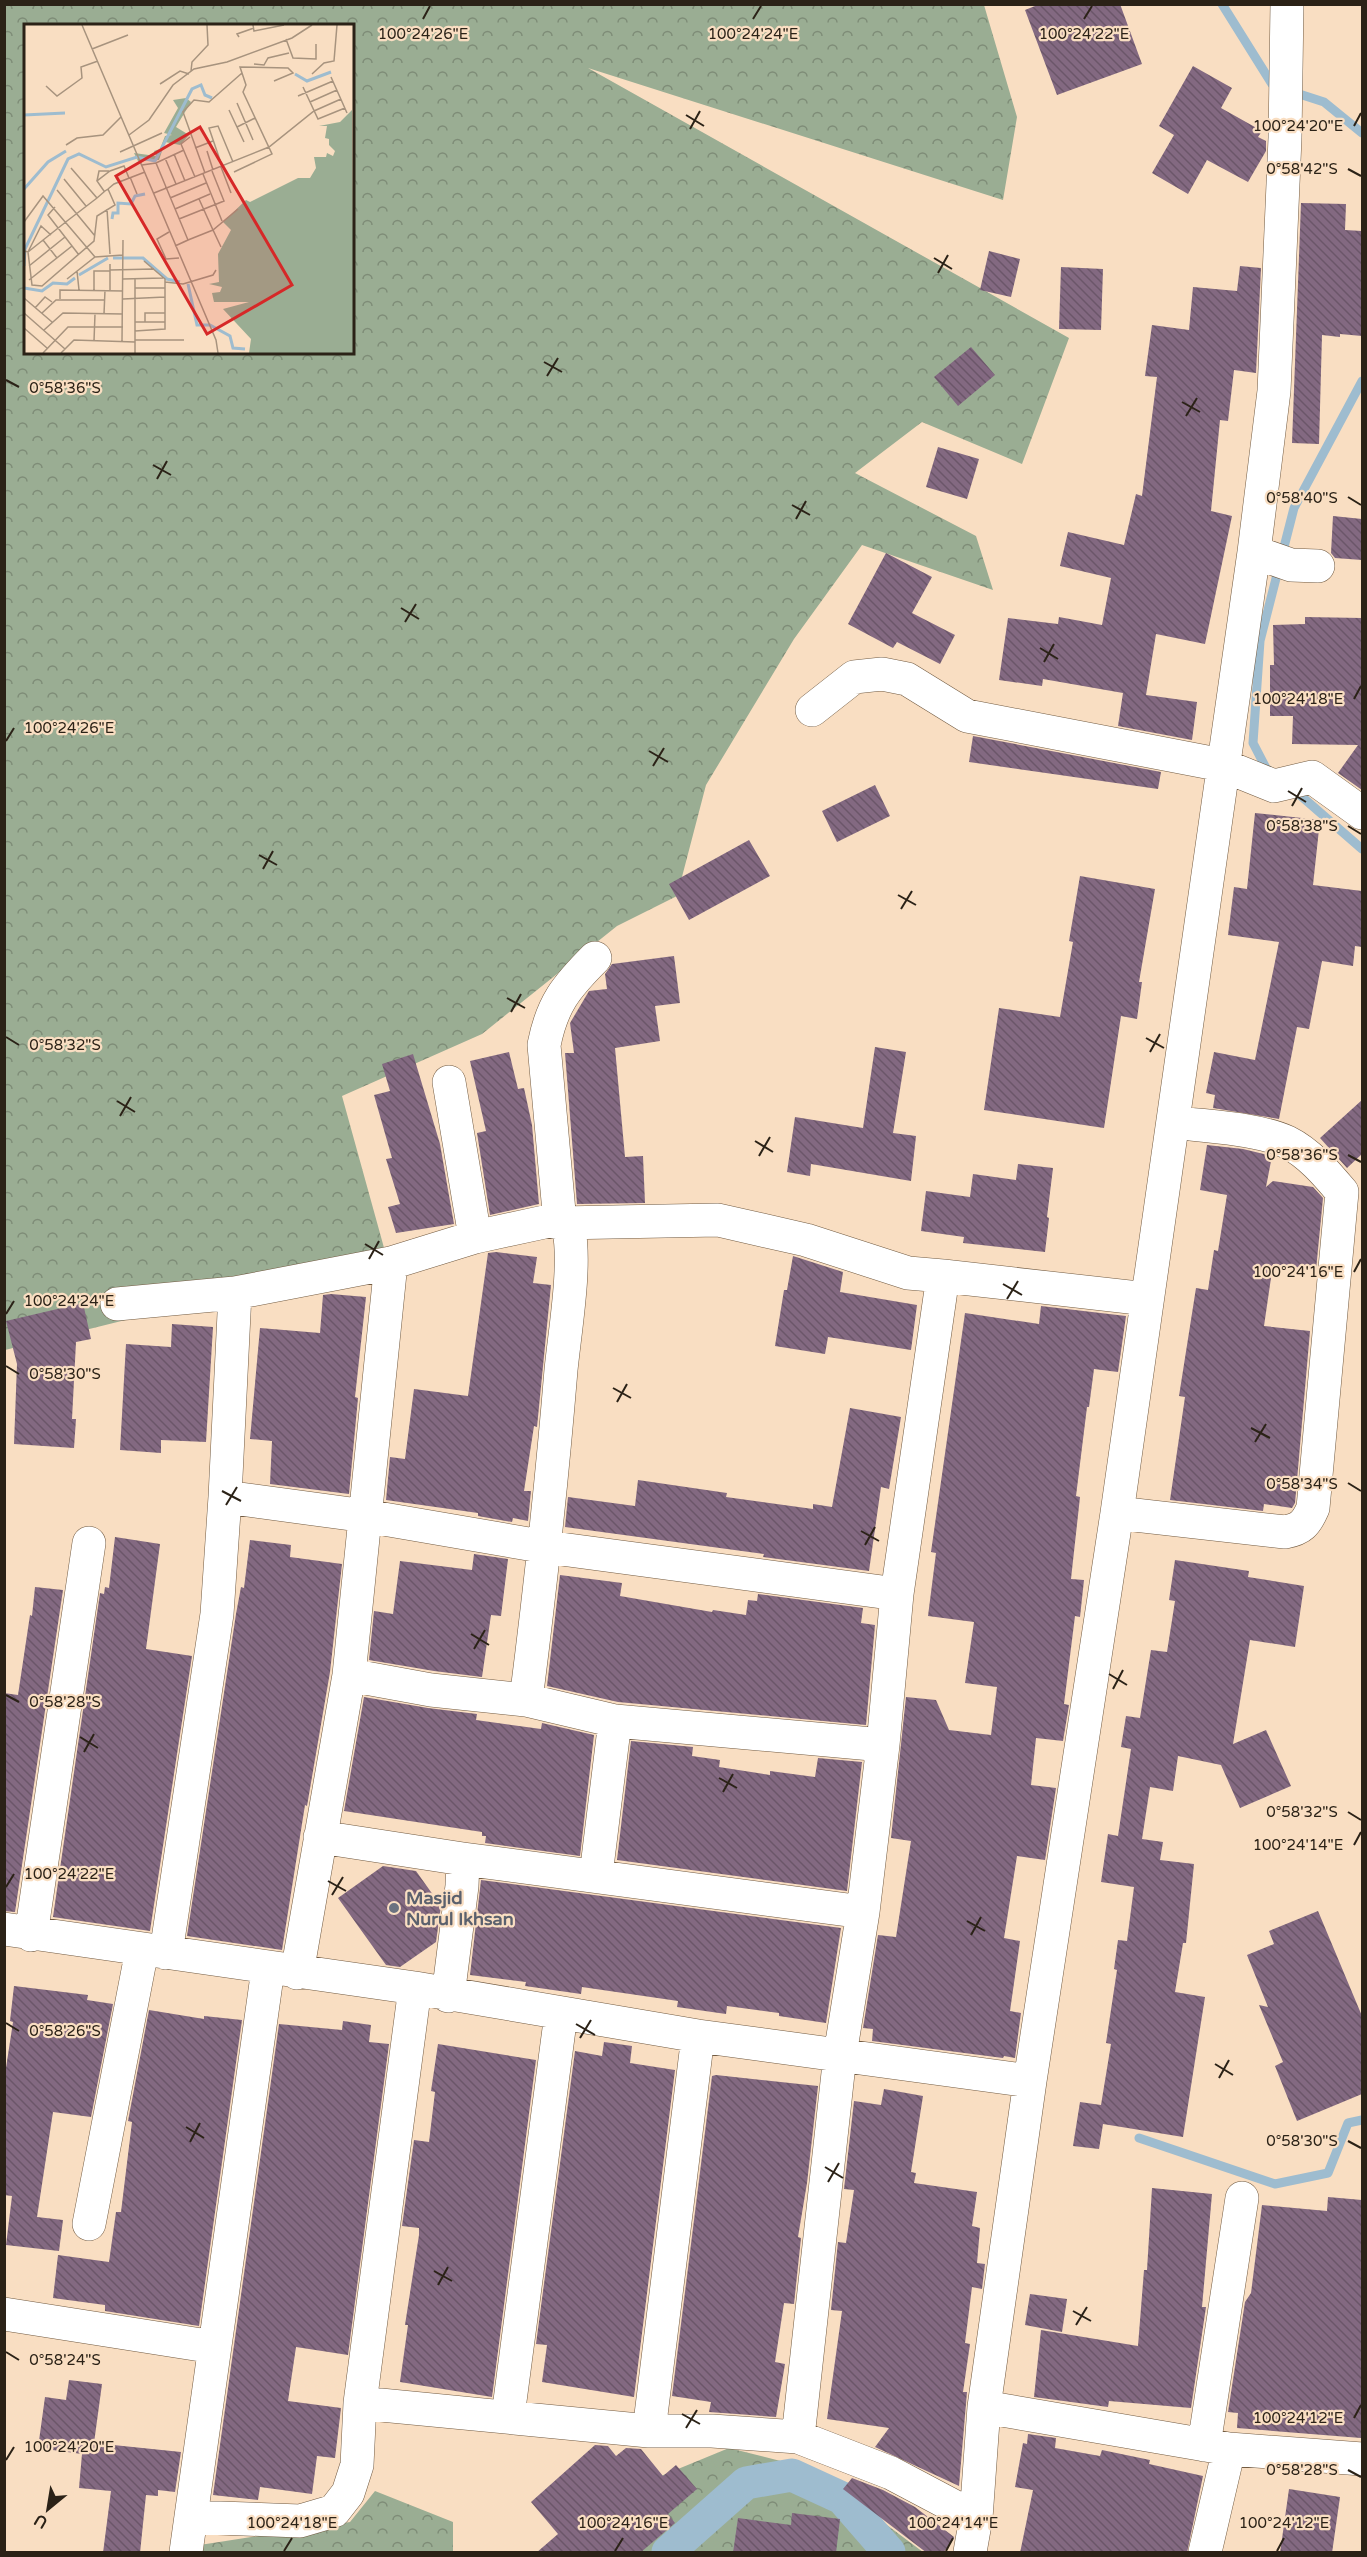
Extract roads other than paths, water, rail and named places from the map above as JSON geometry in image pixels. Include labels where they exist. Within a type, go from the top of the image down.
[{"type":"street","points":[[970,2553],[976,2518],[984,2407],[1030,2081],[1118,1513],[1222,765],[1283,560],[1274,391],[1285,138],[1287,4]]},
{"type":"street","points":[[812,710],[854,677],[882,674],[907,679],[967,716],[1222,765],[1274,786],[1312,777],[1362,813]]},
{"type":"street","points":[[526,1700],[546,1547],[571,1242],[569,1230],[560,1223],[544,1045],[549,1019],[562,996],[595,958]]},
{"type":"street","points":[[449,1082],[475,1237]]},
{"type":"street","points":[[1118,1513],[1285,1532],[1300,1529],[1308,1521],[1313,1508],[1342,1192],[1313,1160],[1287,1142],[1257,1134],[1173,1122]]},
{"type":"street","points":[[117,1304],[235,1293],[391,1263],[475,1237],[549,1221],[560,1223],[718,1220],[806,1240],[908,1273],[1147,1299]]},
{"type":"street","points":[[186,2553],[214,2347],[283,1971],[320,1837],[349,1675],[391,1263]]},
{"type":"street","points":[[798,2437],[840,2055],[863,1912],[883,1745],[897,1594],[943,1275]]},
{"type":"street","points":[[89,2224],[154,1952],[217,1614],[235,1293]]},
{"type":"street","points":[[225,1497],[366,1516],[546,1547],[897,1594]]},
{"type":"street","points":[[89,1543],[12,1935],[415,1988],[448,1996],[698,2036],[1030,2081]]},
{"type":"street","points":[[349,1675],[431,1690],[526,1700],[615,1720],[883,1745]]},
{"type":"street","points":[[596,1875],[615,1720]]},
{"type":"street","points":[[320,1837],[463,1859],[863,1912]]},
{"type":"street","points":[[448,1996],[462,1886],[463,1859]]},
{"type":"street","points":[[192,2517],[300,2521],[334,2511],[348,2493],[357,2465],[360,2403],[415,1988]]},
{"type":"street","points":[[508,2416],[561,2014]]},
{"type":"street","points":[[649,2432],[698,2036]]},
{"type":"street","points":[[1205,2553],[1242,2198]]},
{"type":"street","points":[[4,2314],[214,2347]]},
{"type":"street","points":[[360,2403],[508,2416],[649,2432],[712,2431],[798,2437],[891,2473],[976,2518]]},
{"type":"street","points":[[984,2407],[1216,2447],[1362,2459]]},
{"type":"waterway","points":[[1222,4],[1272,84],[1277,86]]},
{"type":"waterway","points":[[1290,91],[1324,102],[1362,133]]},
{"type":"waterway","points":[[1270,771],[1266,768],[1253,743],[1260,641],[1294,508],[1362,381]]},
{"type":"waterway","points":[[1293,789],[1362,849]]},
{"type":"waterway","points":[[1139,2138],[1275,2184],[1328,2173],[1348,2123],[1362,2120]]},
{"type":"waterway","points":[[668,2552],[746,2483],[792,2475],[842,2498],[889,2552]]},
{"type":"place","name":"Masjid Nurul Ikhsan","points":[[394,1908]]}]
